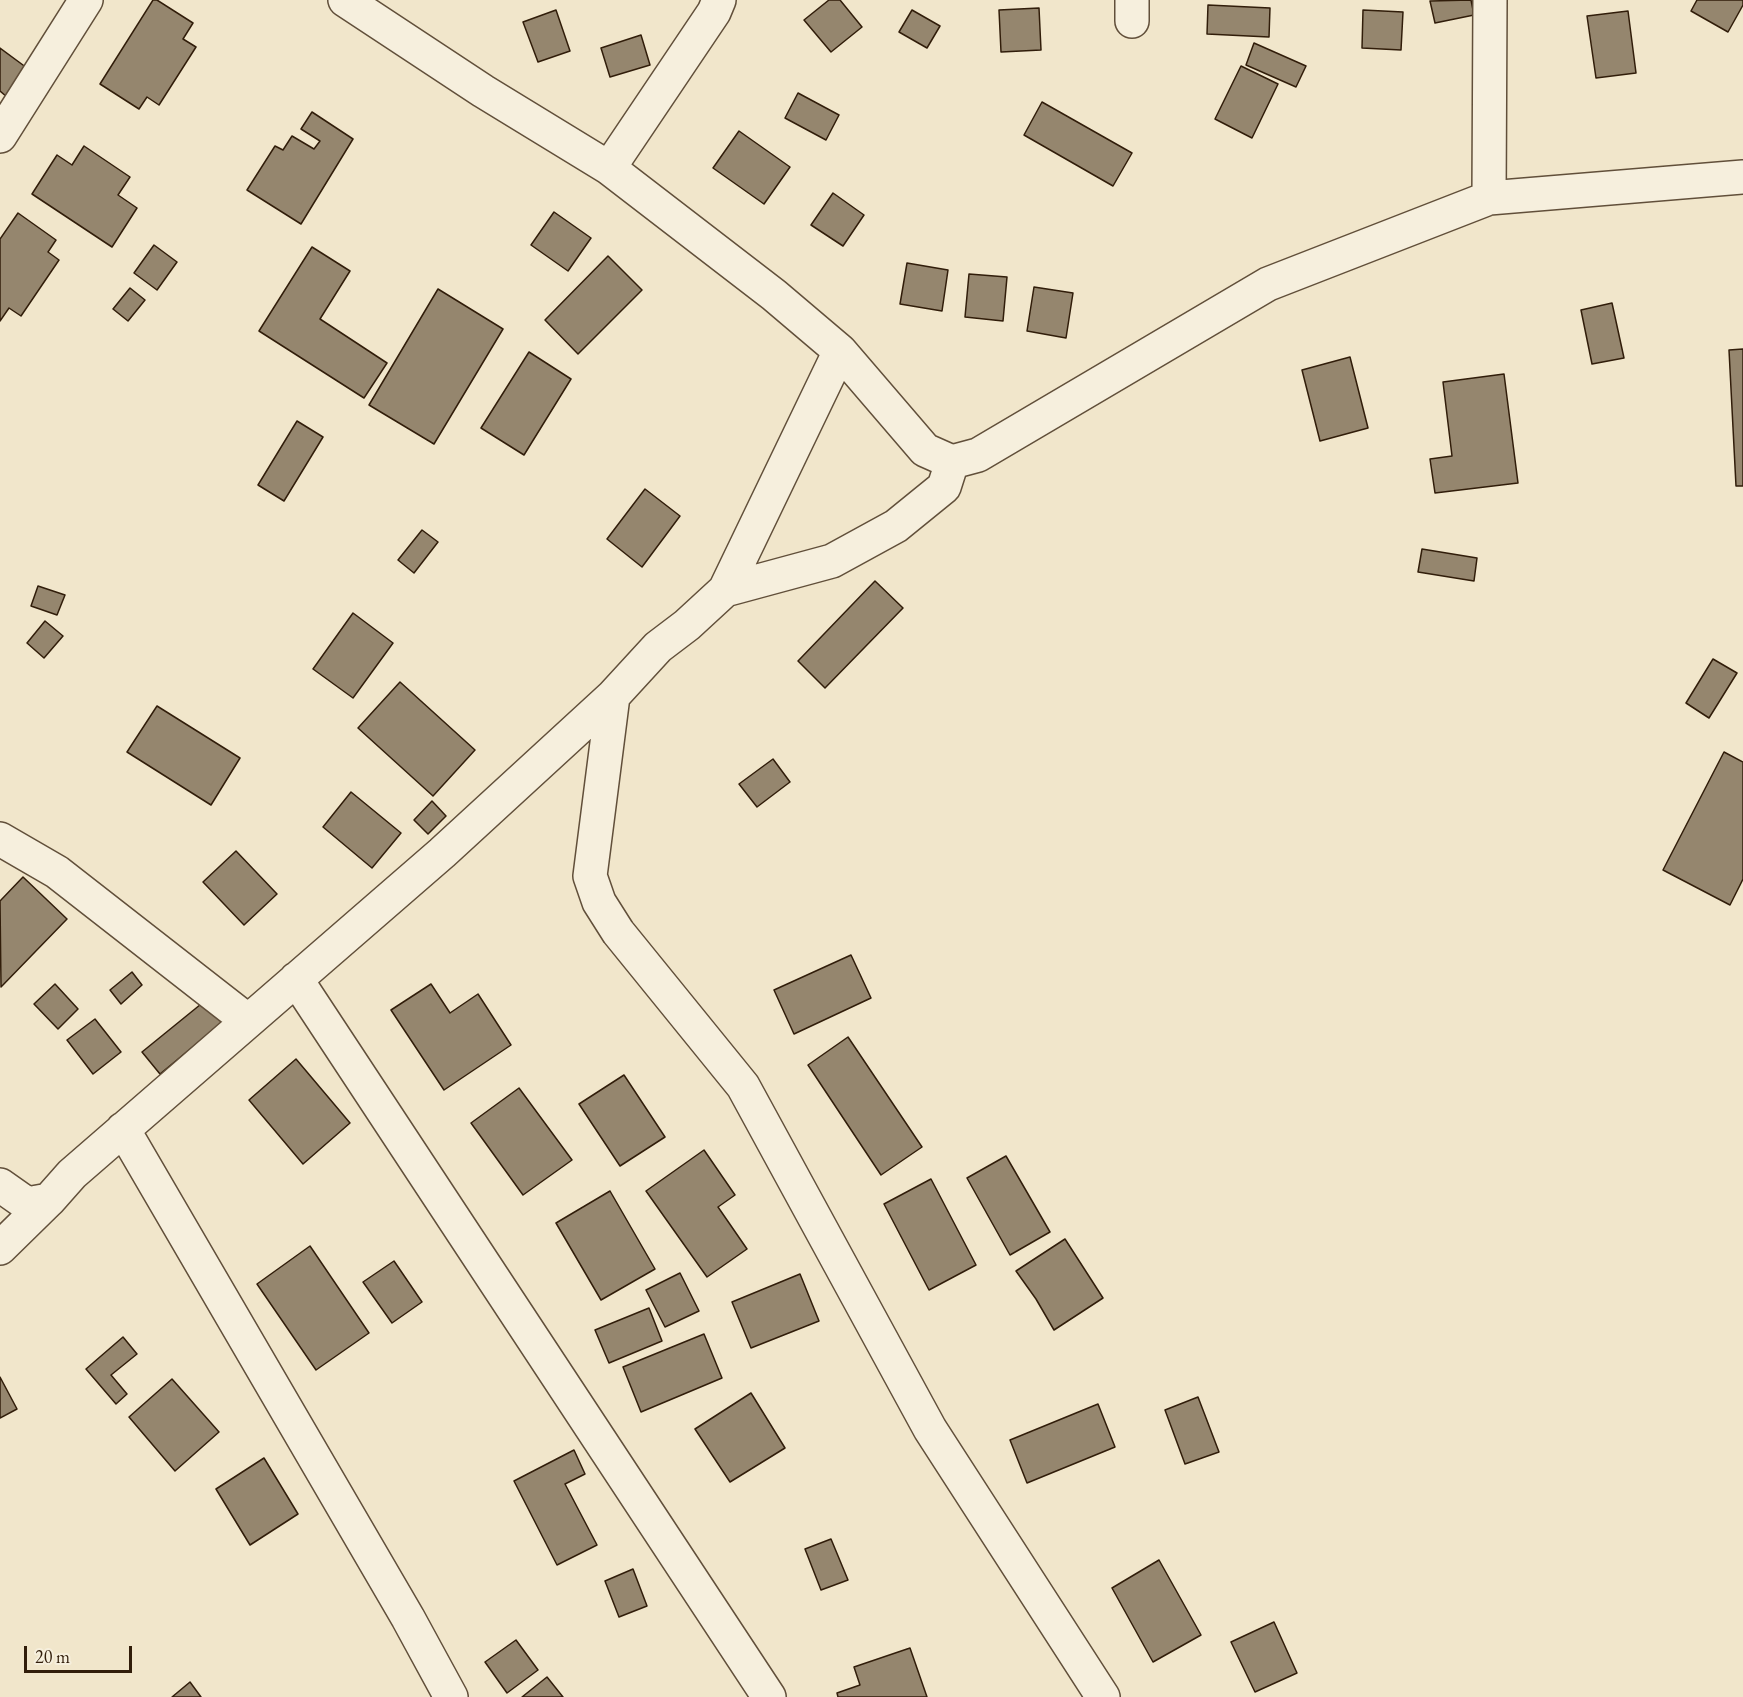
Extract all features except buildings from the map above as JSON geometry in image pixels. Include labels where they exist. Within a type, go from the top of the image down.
[{"type":"street","points":[[0,136],[86,0]]},
{"type":"street","points":[[345,0],[483,91],[609,168],[774,295],[840,351],[925,450],[952,462],[978,455],[1268,284],[1489,198],[1743,177]]},
{"type":"street","points":[[609,168],[714,12],[719,0]]},
{"type":"street","points":[[1489,198],[1490,0]]},
{"type":"street","points":[[0,1248],[72,1174],[442,853],[614,696],[658,647],[687,625],[724,590],[840,351]]},
{"type":"street","points":[[724,590],[832,561],[896,526],[944,487],[952,462]]},
{"type":"street","points":[[614,696],[590,876],[599,902],[618,932],[743,1086],[930,1429],[1103,1697]]},
{"type":"street","points":[[0,839],[57,872],[248,1021]]},
{"type":"street","points":[[296,979],[769,1697]]},
{"type":"street","points":[[123,1129],[408,1618],[451,1697]]},
{"type":"street","points":[[0,1185],[27,1204],[49,1200]]}]
